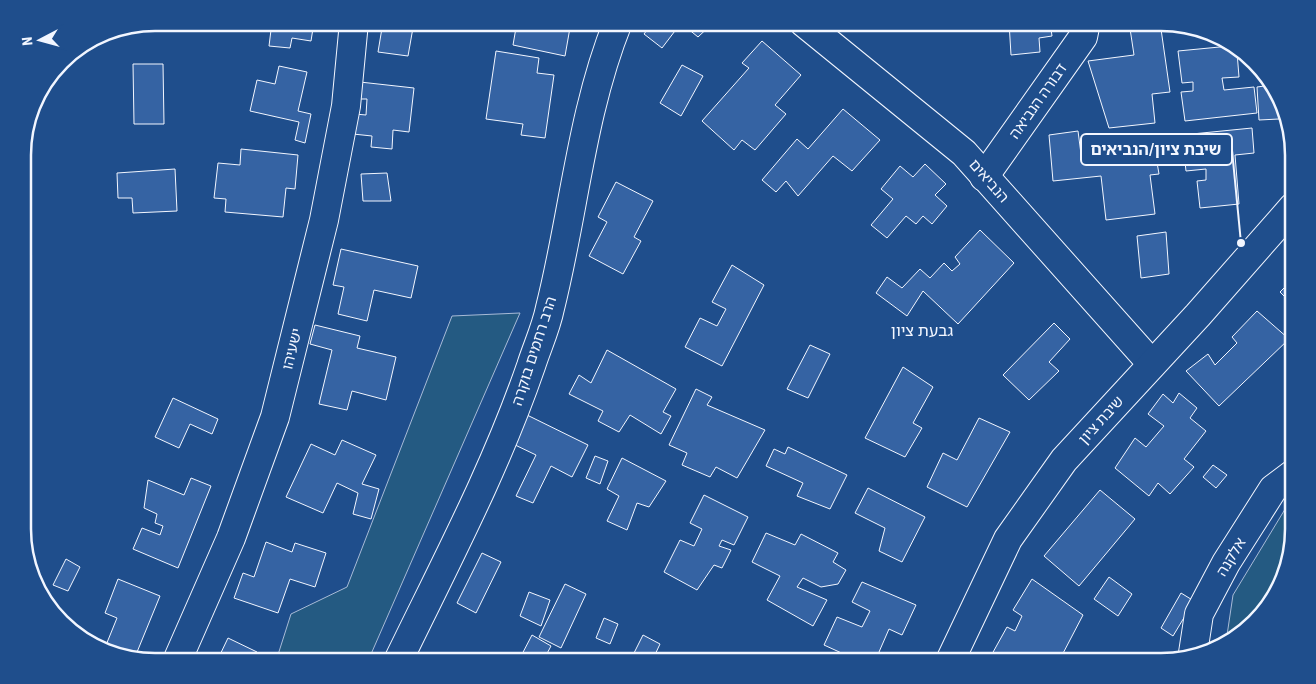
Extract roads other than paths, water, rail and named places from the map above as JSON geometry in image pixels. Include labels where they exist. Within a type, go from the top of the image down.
[{"type":"street","name":"הנביאים","points":[[814,31],[964,153],[1152,364]]},
{"type":"street","name":"דבורה הנביאה","points":[[984,177],[1083,37],[1084,31]]},
{"type":"street","name":"ישעיהו","points":[[181,653],[231,538],[275,416],[324,220],[346,106],[353,32]]},
{"type":"street","name":"הרב רחמים בוקרה","points":[[402,653],[481,490],[521,396],[550,310],[583,145],[603,60],[614,32]]},
{"type":"street","name":"שיבת ציון","points":[[954,652],[1008,539],[1064,460],[1198,315],[1285,216]]},
{"type":"street","name":"אלקנה","points":[[1194,648],[1199,614],[1226,563],[1273,489],[1285,480]]},
{"type":"place","name":"שיבת ציון/הנביאים","points":[[1241,243]]},
{"type":"district","name":"גבעת ציון","points":[[922,330]]}]
